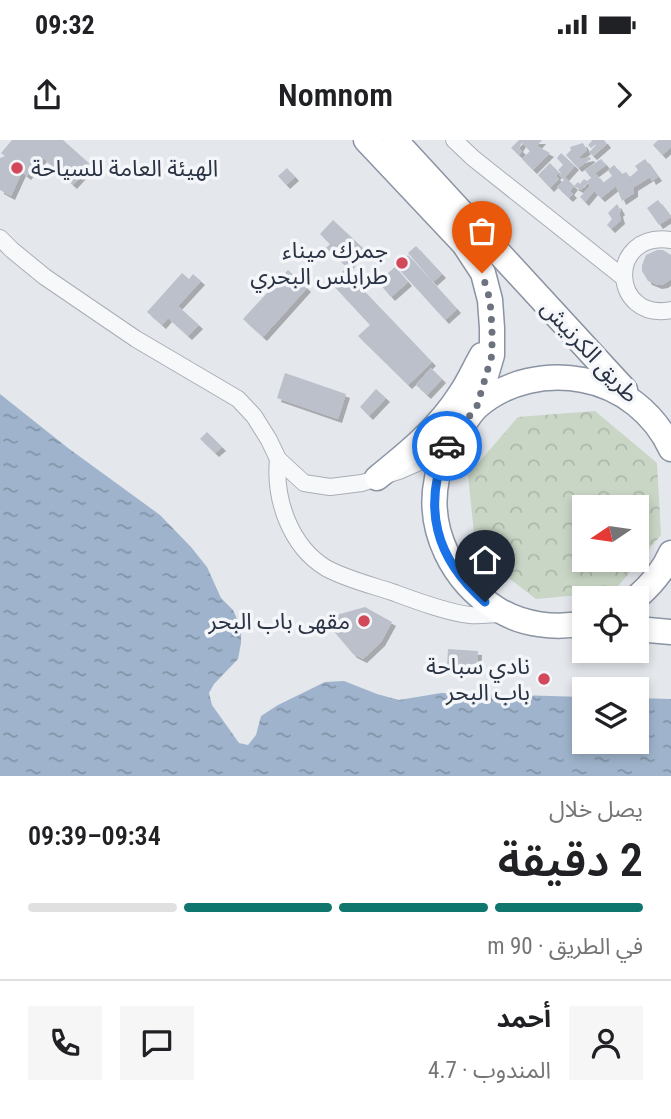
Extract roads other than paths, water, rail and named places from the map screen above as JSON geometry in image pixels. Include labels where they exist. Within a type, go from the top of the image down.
[{"type":"highway","points":[[366,140],[464,244],[482,273],[488,288],[492,355],[477,406]]},
{"type":"highway","name":"طريق الكرنيش","points":[[395,140],[671,439]]},
{"type":"highway","points":[[377,478],[410,452],[440,422],[462,392],[485,349],[492,328]]},
{"type":"highway","points":[[572,625],[555,626],[529,622],[504,614],[469,588],[455,570],[444,551],[435,508],[439,465],[447,445],[477,406],[504,389],[534,379],[565,376],[596,382],[625,396],[649,416],[666,437],[671,449]]},
{"type":"highway","points":[[649,587],[671,554]]},
{"type":"highway","points":[[649,630],[671,632]]},
{"type":"street","points":[[454,140],[473,159],[624,278]]},
{"type":"street","points":[[0,238],[44,277],[136,339],[238,399],[254,416],[278,460],[304,482]]},
{"type":"street","points":[[668,316],[635,302],[629,295],[624,278],[627,260],[638,246],[648,240],[671,240]]},
{"type":"street","points":[[281,504],[285,489],[295,483],[330,487],[377,478],[415,464],[447,445]]},
{"type":"street","points":[[278,460],[276,482],[281,504],[295,536],[317,561],[336,573],[413,599],[470,615],[504,614]]},
{"type":"water","points":[[0,394],[160,515],[207,567],[221,598],[233,610],[241,628],[238,659],[209,693],[212,705],[239,743],[248,745],[256,735],[261,716],[278,705],[325,682],[344,681],[399,700],[441,693],[572,697],[572,754],[649,754],[649,698],[671,699],[671,776],[0,776]]},
{"type":"place","name":"الهيئة العامة للسياحة","points":[[17,168]]},
{"type":"place","name":"جمرك ميناء طرابلس البحري","points":[[402,263]]},
{"type":"place","name":"مقهى باب البحر","points":[[364,621]]},
{"type":"place","name":"نادي سباحة باب البحر","points":[[544,679]]}]
